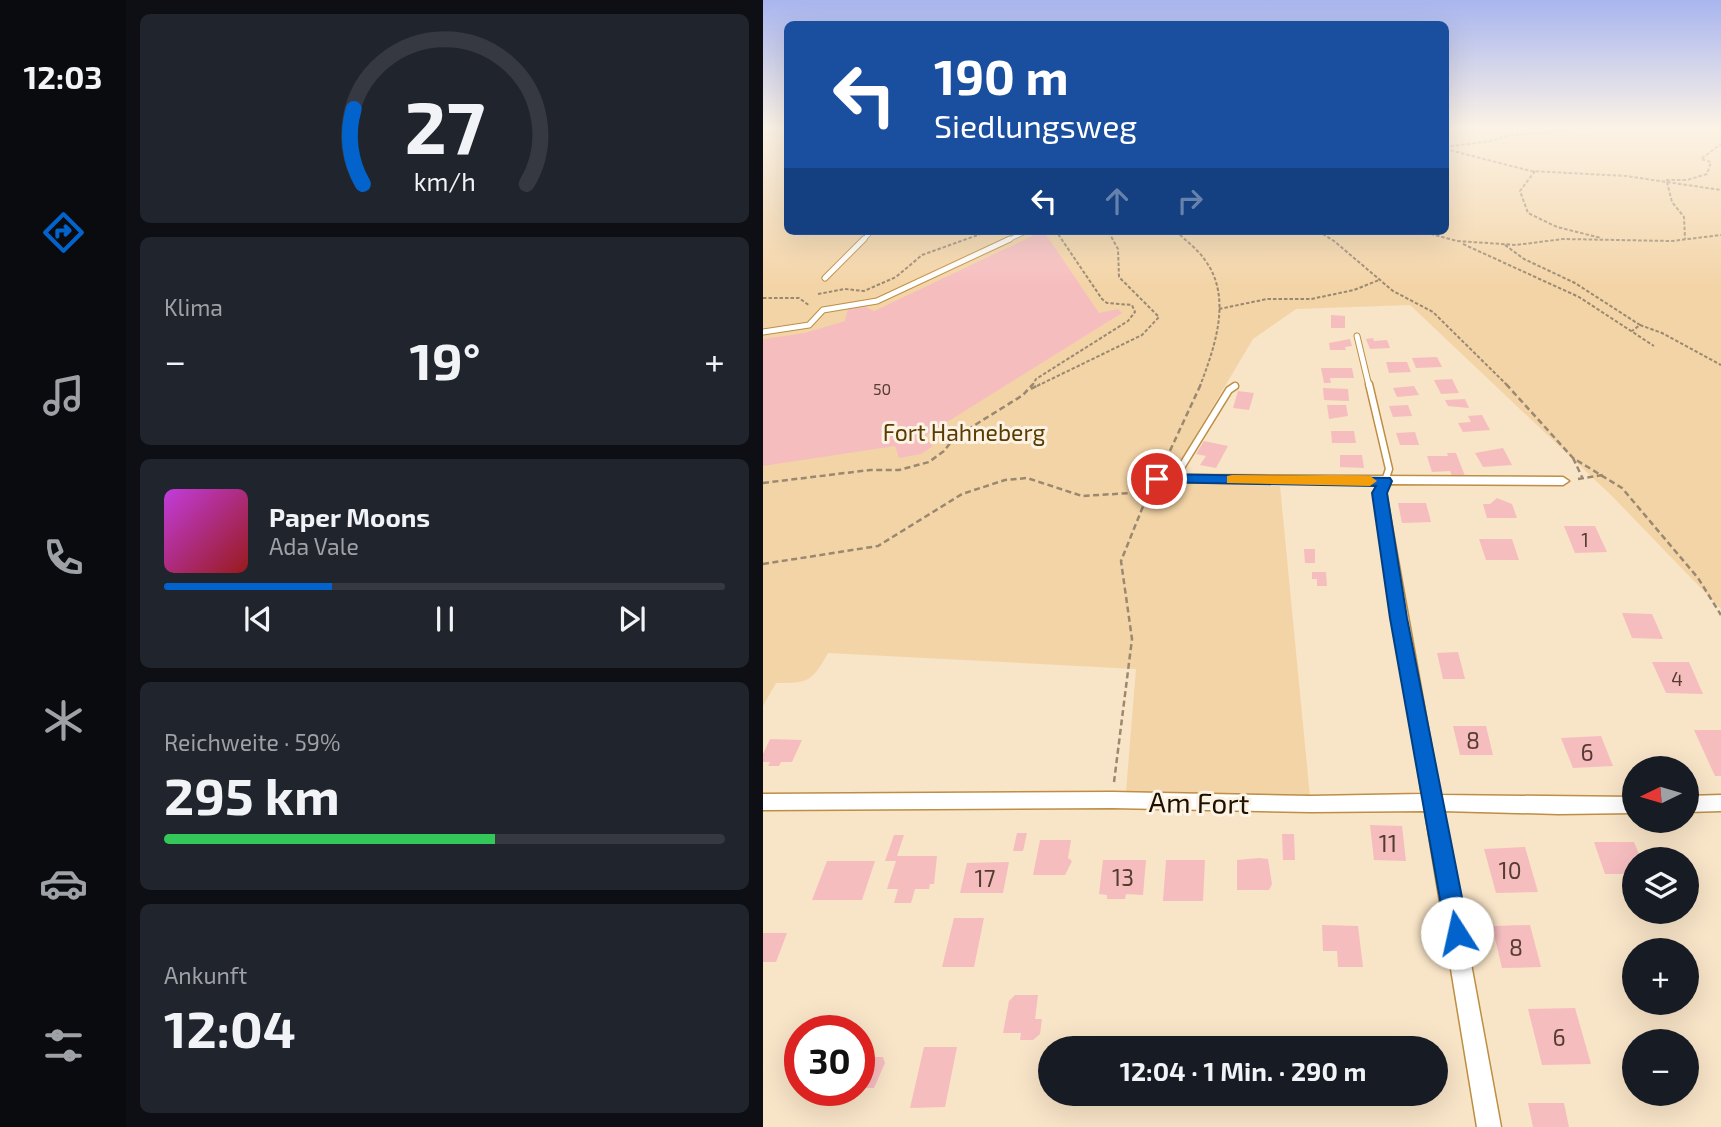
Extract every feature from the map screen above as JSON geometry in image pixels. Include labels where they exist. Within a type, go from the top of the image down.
[{"type":"street","points":[[1157,479],[1563,481]]},
{"type":"street","points":[[1385,481],[1380,493],[1387,543],[1489,1127]]},
{"type":"street","name":"Am Fort","points":[[763,802],[1112,800],[1622,805]]},
{"type":"street","points":[[1699,804],[1721,803]]},
{"type":"lane","points":[[825,278],[868,235]]},
{"type":"lane","points":[[763,332],[810,325],[823,310],[877,301],[1018,235]]},
{"type":"lane","points":[[1357,336],[1389,469],[1385,481]]},
{"type":"lane","points":[[1174,479],[1229,390],[1235,386]]},
{"type":"path","points":[[1529,180],[1520,191],[1530,215],[1562,228],[1607,239]]},
{"type":"path","points":[[1650,180],[1721,190]]},
{"type":"path","points":[[1659,181],[1688,180]]},
{"type":"path","points":[[1667,182],[1672,202],[1684,217],[1685,240]]},
{"type":"path","points":[[818,294],[845,289],[864,291],[896,277],[922,255],[978,235]]},
{"type":"path","points":[[1031,389],[1036,379],[1128,321],[1135,312],[1132,305],[1107,303],[1102,299],[1059,235]]},
{"type":"path","points":[[763,483],[870,470],[899,470],[929,462],[944,451],[954,438],[1031,389],[1142,335],[1159,317],[1119,277],[1118,249],[1110,235]]},
{"type":"path","points":[[1112,800],[1132,639],[1121,561],[1148,491],[1173,449],[1200,383],[1220,315],[1217,287],[1209,265],[1180,235]]},
{"type":"path","points":[[1324,235],[1392,291],[1433,312],[1486,362],[1573,458],[1583,478],[1602,475]]},
{"type":"path","points":[[1435,235],[1457,241],[1579,297],[1654,346]]},
{"type":"path","points":[[1457,241],[1505,245],[1563,239],[1685,240],[1721,235]]},
{"type":"path","points":[[1505,245],[1524,259],[1574,283],[1640,324],[1721,365]]},
{"type":"path","points":[[1219,309],[1267,299],[1311,299],[1354,290],[1379,280]]},
{"type":"path","points":[[763,298],[799,299],[811,308],[823,310]]},
{"type":"path","points":[[1632,331],[1640,324]]},
{"type":"path","points":[[1573,458],[1622,488],[1698,578],[1721,615]]},
{"type":"path","points":[[763,564],[878,546],[962,494],[1005,480],[1027,478],[1081,496],[1148,491]]},
{"type":"green space","points":[[763,180],[784,180],[784,235],[1449,235],[1449,180],[1721,180],[1721,609],[1612,496],[1410,305],[1296,309],[1253,339],[1168,482],[1280,486],[1310,797],[1126,792],[1136,669],[828,653],[818,670],[808,679],[776,683],[763,706]]},
{"type":"building","name":"Fort Hahneberg","points":[[1035,235],[1046,235],[1099,313],[1118,309],[1122,313],[923,437],[933,446],[921,454],[899,458],[895,446],[763,466],[763,339],[805,333],[845,321],[848,308],[864,306],[874,311]]},
{"type":"building","points":[[1331,315],[1345,316],[1345,328],[1331,328]]},
{"type":"building","points":[[1373,338],[1374,341],[1387,340],[1390,348],[1370,349],[1366,339]]},
{"type":"building","points":[[1350,339],[1352,346],[1345,347],[1346,350],[1330,350],[1329,343]]},
{"type":"building","points":[[1437,357],[1442,367],[1416,368],[1412,358]]},
{"type":"building","points":[[1386,362],[1407,362],[1411,372],[1389,373]]},
{"type":"building","points":[[1321,368],[1352,368],[1354,378],[1330,378],[1331,383],[1324,383]]},
{"type":"building","points":[[1452,379],[1459,393],[1441,394],[1434,380]]},
{"type":"building","points":[[1414,386],[1419,395],[1397,397],[1393,388]]},
{"type":"building","points":[[1323,388],[1348,389],[1349,401],[1324,400]]},
{"type":"building","points":[[1238,391],[1254,393],[1249,410],[1233,408]]},
{"type":"building","points":[[1465,399],[1469,408],[1448,406],[1445,400]]},
{"type":"building","points":[[1327,405],[1346,405],[1348,416],[1329,419]]},
{"type":"building","points":[[1408,405],[1412,416],[1393,417],[1389,406]]},
{"type":"building","points":[[1482,415],[1490,430],[1463,432],[1458,423],[1471,422],[1468,416]]},
{"type":"building","points":[[1331,431],[1354,431],[1356,443],[1332,443]]},
{"type":"building","points":[[1415,432],[1419,445],[1400,445],[1396,433]]},
{"type":"building","points":[[1204,441],[1228,446],[1216,468],[1200,465],[1206,456],[1196,454]]},
{"type":"building","points":[[1503,448],[1512,465],[1483,467],[1475,453]]},
{"type":"building","points":[[1447,453],[1456,453],[1465,476],[1452,476],[1450,471],[1432,472],[1427,456],[1448,456]]},
{"type":"building","points":[[1340,455],[1362,455],[1364,468],[1340,467]]},
{"type":"building","points":[[1497,498],[1512,504],[1517,518],[1487,518],[1483,504],[1490,504]]},
{"type":"building","points":[[1398,503],[1426,503],[1431,522],[1402,523]]},
{"type":"building","points":[[1564,526],[1595,526],[1607,552],[1575,553]]},
{"type":"building","points":[[1479,539],[1512,539],[1519,560],[1486,560]]},
{"type":"building","points":[[1304,549],[1315,549],[1315,563],[1305,563]]},
{"type":"building","points":[[1312,572],[1326,572],[1327,586],[1317,586],[1317,579],[1312,579]]},
{"type":"building","points":[[1622,613],[1652,614],[1663,639],[1632,638]]},
{"type":"building","points":[[1458,652],[1465,679],[1443,679],[1437,653]]},
{"type":"building","points":[[1652,662],[1689,662],[1703,694],[1666,693]]},
{"type":"building","points":[[1453,726],[1486,726],[1493,755],[1460,755]]},
{"type":"building","points":[[1694,730],[1721,730],[1721,776],[1715,776]]},
{"type":"building","points":[[1601,736],[1613,766],[1573,768],[1561,738]]},
{"type":"building","points":[[770,739],[802,740],[792,762],[768,766],[770,762],[763,762],[763,754]]},
{"type":"building","points":[[1370,825],[1402,826],[1406,861],[1374,860]]},
{"type":"building","points":[[1017,833],[1027,833],[1023,851],[1013,851]]},
{"type":"building","points":[[1282,834],[1294,834],[1295,860],[1283,860]]},
{"type":"building","points":[[894,835],[904,835],[897,856],[937,856],[934,884],[930,884],[929,889],[915,889],[911,903],[894,903],[898,889],[887,889],[896,861],[885,861]]},
{"type":"building","points":[[1040,840],[1071,840],[1068,858],[1072,861],[1065,875],[1033,875]]},
{"type":"building","points":[[1594,842],[1634,842],[1636,847],[1622,847],[1622,874],[1605,874]]},
{"type":"building","points":[[1525,847],[1538,892],[1496,893],[1484,849]]},
{"type":"building","points":[[1268,859],[1272,884],[1269,890],[1237,890],[1237,860]]},
{"type":"building","points":[[1103,860],[1146,860],[1143,895],[1126,894],[1125,899],[1107,899],[1107,895],[1099,894]]},
{"type":"building","points":[[1166,860],[1205,860],[1203,901],[1163,901]]},
{"type":"building","points":[[827,861],[875,861],[862,900],[812,900]]},
{"type":"building","points":[[1009,862],[1003,893],[960,893],[967,863]]},
{"type":"building","points":[[954,918],[984,918],[974,967],[942,967]]},
{"type":"building","points":[[1322,925],[1358,926],[1363,967],[1338,967],[1337,951],[1323,951]]},
{"type":"building","points":[[1530,925],[1541,967],[1502,968],[1492,926]]},
{"type":"building","points":[[763,933],[787,933],[776,962],[763,962]]},
{"type":"building","points":[[1015,995],[1038,995],[1035,1019],[1042,1019],[1040,1034],[1033,1040],[1020,1040],[1021,1033],[1003,1033],[1009,1001]]},
{"type":"building","points":[[1575,1008],[1591,1064],[1542,1065],[1528,1009]]},
{"type":"building","points":[[924,1047],[957,1047],[945,1107],[910,1108]]},
{"type":"building","points":[[875,1057],[883,1057],[885,1063],[875,1086]]},
{"type":"building","points":[[1528,1103],[1564,1103],[1569,1127],[1533,1127]]},
{"type":"slow traffic","points":[[1232,480],[1370,481]]},
{"type":"route","points":[[1157,479],[1385,481],[1380,493],[1399,618],[1457,933]]}]
